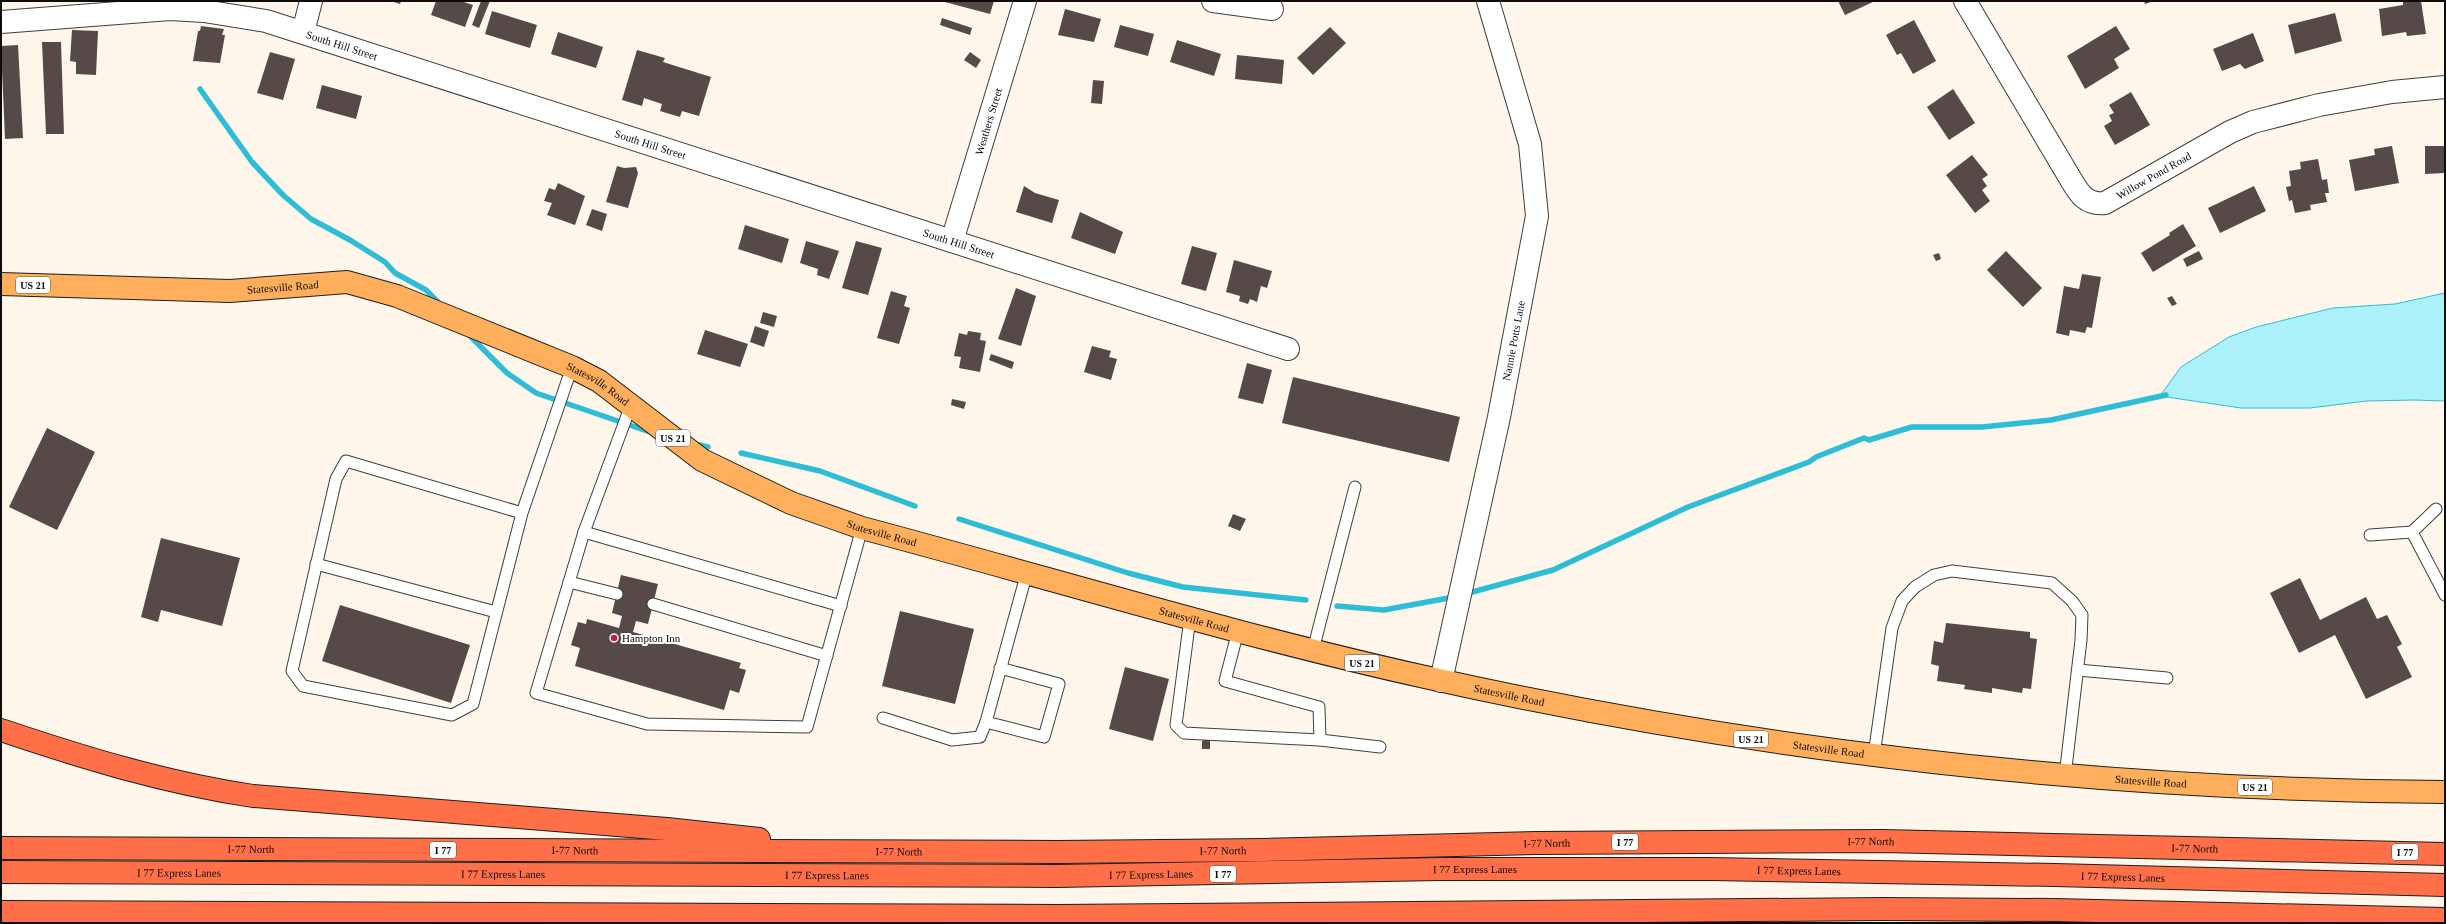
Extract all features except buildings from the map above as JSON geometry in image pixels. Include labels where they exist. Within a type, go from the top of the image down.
[{"type":"highway","points":[[1,730],[125,770],[202,788],[253,796],[667,829],[885,852]]},
{"type":"highway","name":"I-77 North","points":[[1,848],[885,852],[1265,850],[1538,843],[1882,841],[2445,854]]},
{"type":"highway","name":"I 77 Express Lanes","points":[[1,872],[1057,876],[1463,869],[1702,869],[2055,874],[2445,885]]},
{"type":"highway","points":[[1,912],[1057,916],[1890,909],[2054,910],[2445,920]]},
{"type":"main road","name":"Statesville Road","points":[[1,284],[230,291],[347,282],[397,296],[572,367],[599,381],[702,460],[791,503],[862,528],[1027,572],[1190,618],[1440,681],[1684,728],[1874,755],[2065,776],[2290,789],[2445,792]]},
{"type":"street","points":[[303,32],[311,1]]},
{"type":"street","name":"Weathers Street","points":[[952,241],[1025,1]]},
{"type":"street","points":[[1213,1],[1272,9]]},
{"type":"street","name":"Nannie Potts Lane","points":[[1440,681],[1499,417],[1536,216],[1530,144],[1488,1]]},
{"type":"street","name":"Willow Pond Road","points":[[1966,1],[2082,198],[2096,204],[2105,203],[2230,132],[2253,122],[2319,105],[2392,92],[2445,87]]},
{"type":"street","name":"South Hill Street","points":[[1,22],[170,9],[238,16],[303,32],[437,78],[1288,349]]},
{"type":"lane","points":[[522,513],[346,461],[336,479],[292,671],[303,686],[452,715],[473,704],[522,513],[572,367]]},
{"type":"lane","points":[[630,405],[584,532],[536,693],[647,724],[807,727],[862,528]]},
{"type":"lane","points":[[1313,650],[1355,487]]},
{"type":"lane","points":[[2370,535],[2412,532],[2436,509]]},
{"type":"lane","points":[[584,532],[841,606]]},
{"type":"lane","points":[[2412,532],[2445,595]]},
{"type":"lane","points":[[316,564],[496,612]]},
{"type":"lane","points":[[1874,755],[1892,628],[1902,601],[1915,587],[1934,575],[1952,571],[2052,583],[2072,601],[2082,615],[2078,670],[2065,776]]},
{"type":"lane","points":[[883,718],[952,740],[980,737],[986,722],[1027,572]]},
{"type":"lane","points":[[570,582],[617,594]]},
{"type":"lane","points":[[653,604],[827,656]]},
{"type":"lane","points":[[1190,618],[1176,725],[1184,734],[1320,740],[1380,747]]},
{"type":"lane","points":[[1238,631],[1225,682],[1319,708],[1320,740]]},
{"type":"lane","points":[[986,722],[1044,737],[1058,684],[1000,668]]},
{"type":"lane","points":[[2078,670],[2167,678]]},
{"type":"water","points":[[2445,293],[2445,401],[2366,401],[2310,408],[2241,408],[2160,396],[2181,367],[2229,337],[2256,327],[2333,308],[2395,304]]},
{"type":"waterway","points":[[200,89],[252,162],[283,195],[311,219],[350,240],[385,262],[395,273],[426,290],[440,304]]},
{"type":"waterway","points":[[468,334],[507,373],[536,393],[650,432]]},
{"type":"waterway","points":[[1465,594],[1553,570],[1688,507],[1809,462],[1816,457],[1864,438],[1869,440],[1912,427],[1982,427],[2051,420],[2166,395]]},
{"type":"waterway","points":[[695,444],[708,447]]},
{"type":"waterway","points":[[741,453],[820,471],[915,506]]},
{"type":"waterway","points":[[959,519],[1128,573],[1183,587],[1306,600]]},
{"type":"waterway","points":[[1337,606],[1384,610],[1454,597]]},
{"type":"place","name":"Hampton Inn","points":[[614,638]]}]
